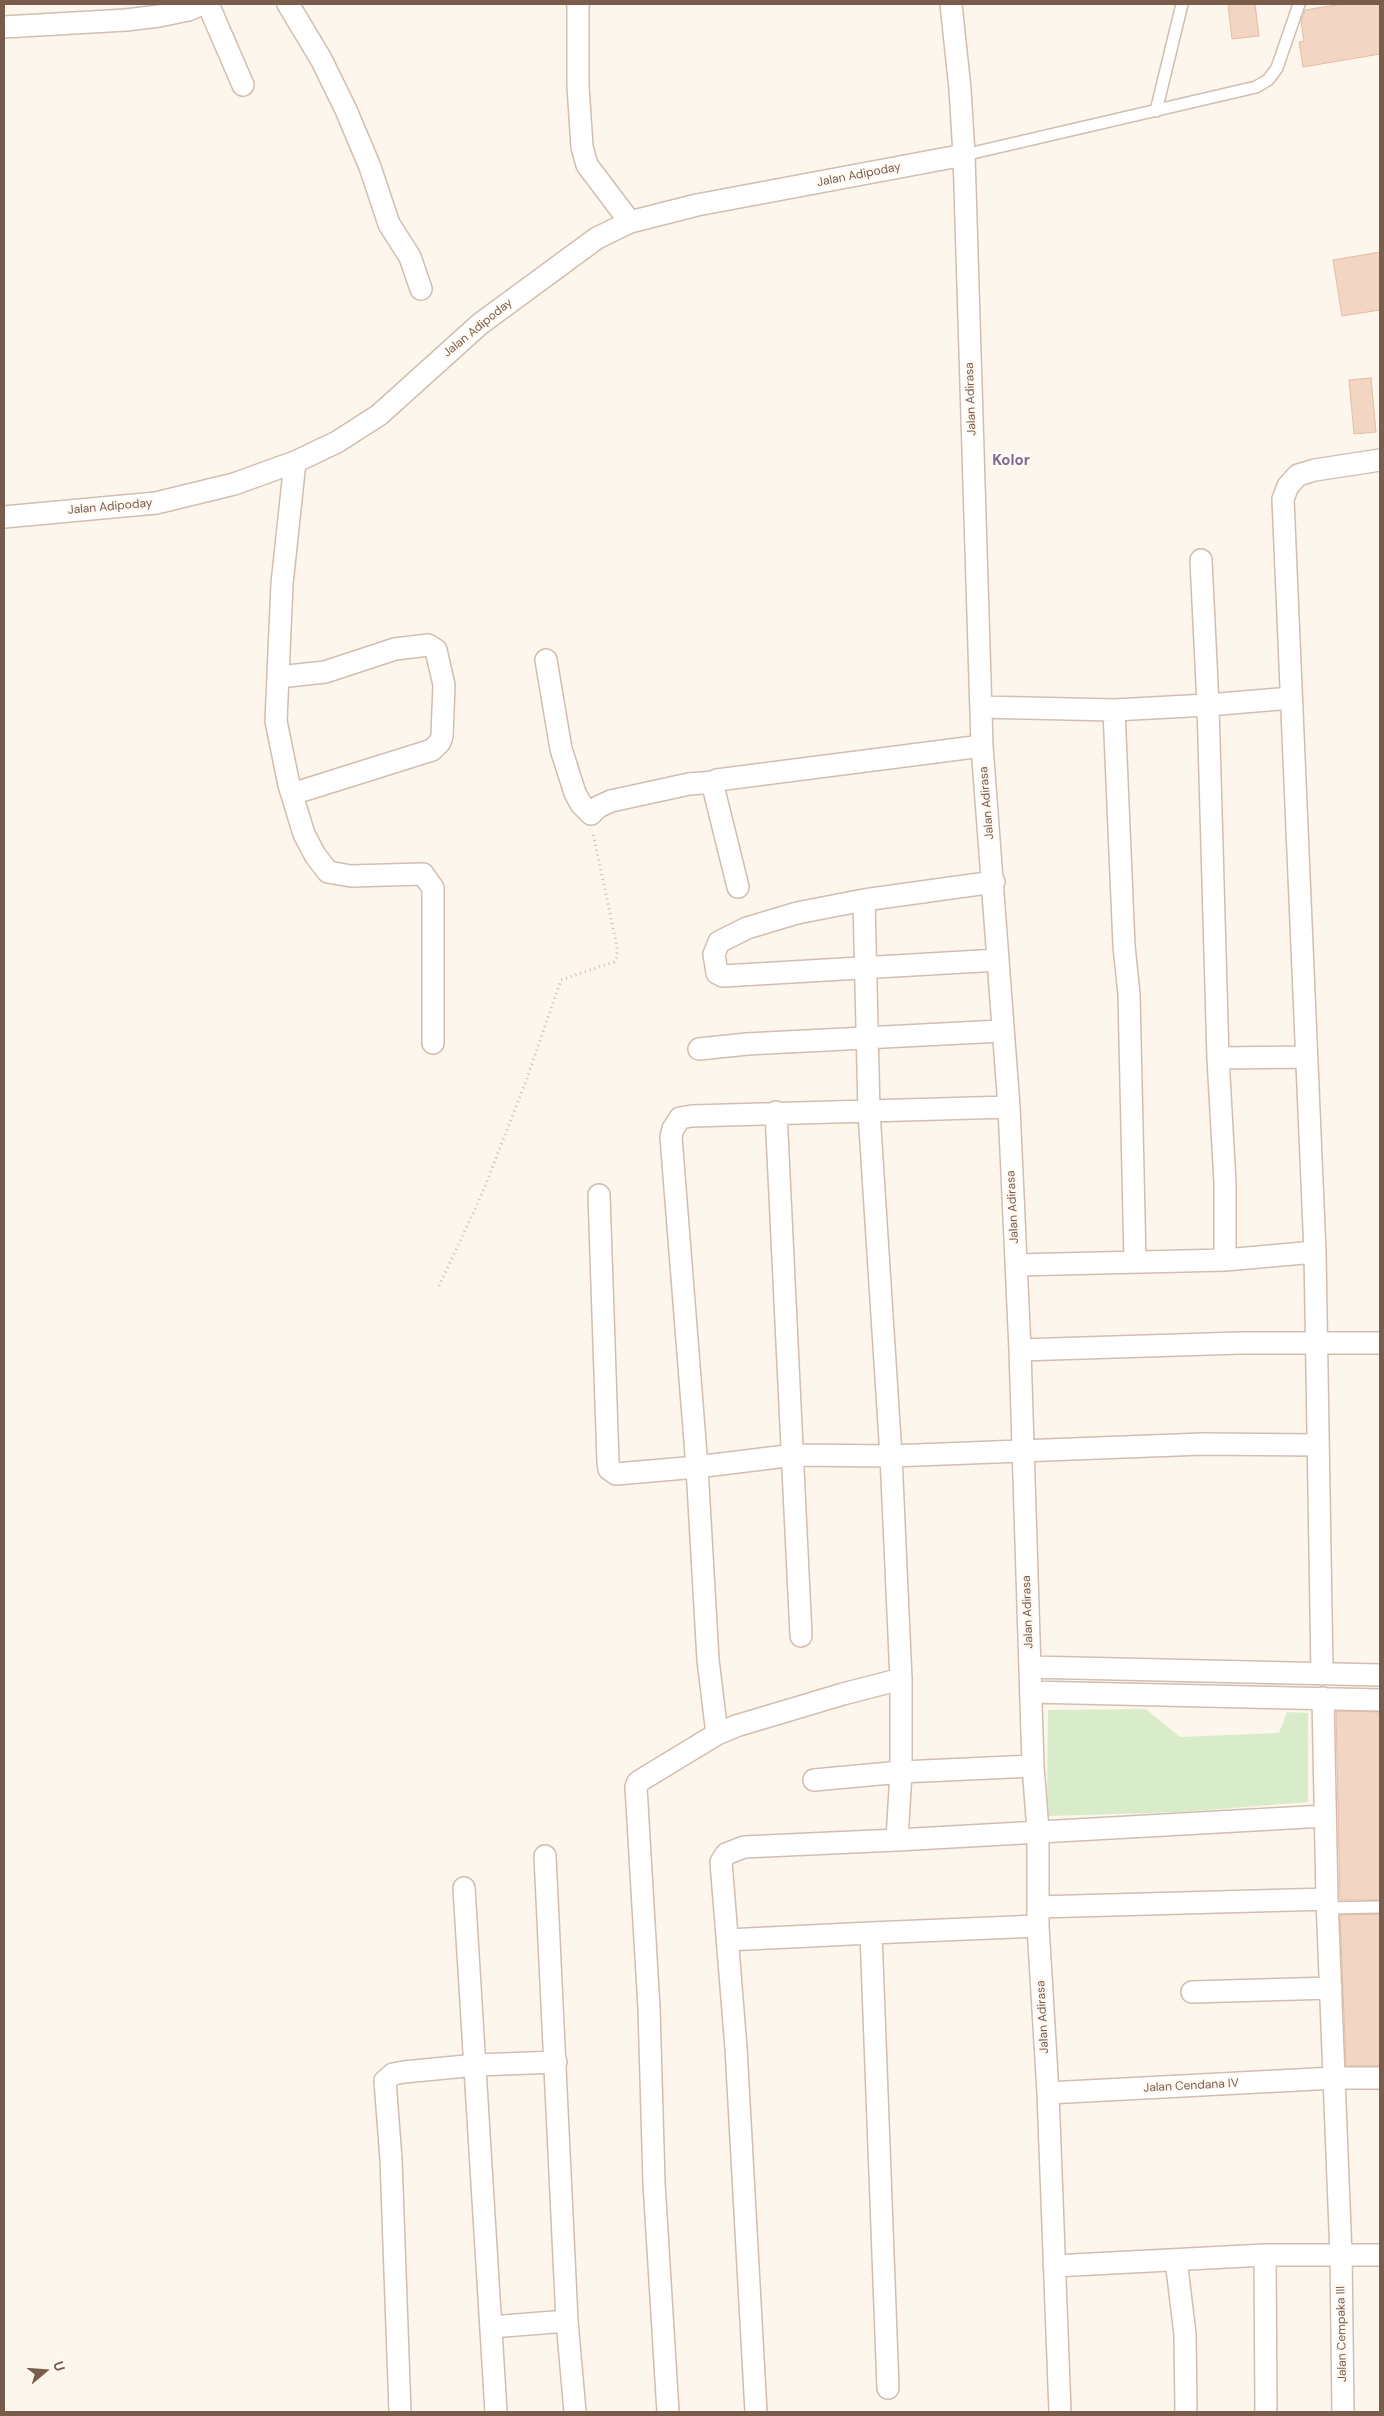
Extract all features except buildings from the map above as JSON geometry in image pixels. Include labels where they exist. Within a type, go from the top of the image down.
[{"type":"street","points":[[4,27],[126,20],[188,10],[202,4]]},
{"type":"street","points":[[208,4],[243,85]]},
{"type":"street","points":[[288,4],[321,60],[346,110],[370,167],[389,224],[410,257],[421,289]]},
{"type":"street","points":[[578,4],[578,86],[582,147],[587,165],[630,222]]},
{"type":"street","name":"Jalan Adirasa","points":[[951,4],[960,89],[964,155],[982,746],[994,882],[1002,1031],[1009,1108],[1020,1350],[1021,1449],[1033,1766],[1038,1831],[1038,1917],[1048,2093],[1060,2412]]},
{"type":"street","name":"Jalan Adipoday","points":[[4,517],[156,503],[234,484],[295,462],[338,442],[379,415],[480,324],[597,238],[630,222],[698,205],[964,155]]},
{"type":"street","points":[[1322,1672],[1315,1252],[1283,499],[1288,486],[1298,475],[1315,470],[1380,460]]},
{"type":"street","points":[[295,462],[282,584],[276,721],[292,794],[304,834],[314,855],[328,872],[351,876],[422,874],[433,888],[433,1043]]},
{"type":"street","points":[[1201,560],[1208,706],[1218,1058],[1225,1183],[1225,1260]]},
{"type":"street","points":[[279,677],[324,672],[395,649],[428,644],[436,650],[444,685],[442,736],[440,742],[432,750],[292,794]]},
{"type":"street","points":[[546,660],[561,749],[580,804],[592,814],[604,803],[689,784],[714,782],[724,778],[777,770],[982,746]]},
{"type":"street","points":[[981,707],[1114,710],[1208,706],[1291,698]]},
{"type":"street","points":[[1114,710],[1124,946],[1129,994],[1135,1262]]},
{"type":"street","points":[[714,782],[738,887]]},
{"type":"street","points":[[994,882],[864,900],[797,913],[747,928],[719,942],[716,945],[714,954],[717,973],[723,976],[998,960]]},
{"type":"street","points":[[864,900],[869,1112],[891,1456],[901,1679],[901,1772],[897,1840]]},
{"type":"street","points":[[699,1049],[747,1044],[1002,1031]]},
{"type":"street","points":[[1218,1058],[1306,1057]]},
{"type":"street","points":[[717,1734],[708,1660],[697,1467],[671,1137],[676,1122],[687,1116],[776,1112],[869,1112],[1009,1108]]},
{"type":"street","points":[[776,1112],[784,1314],[794,1455],[801,1636]]},
{"type":"street","points":[[600,1195],[609,1469],[616,1474],[697,1467],[794,1455],[891,1456],[1021,1449],[1202,1444],[1318,1445]]},
{"type":"street","points":[[1016,1265],[1225,1260],[1315,1252]]},
{"type":"street","points":[[1020,1350],[1240,1343],[1380,1343]]},
{"type":"street","points":[[1030,1667],[1322,1672],[1380,1675]]},
{"type":"street","points":[[668,2412],[654,2183],[649,2008],[635,1792],[638,1782],[717,1734],[843,1694],[901,1679]]},
{"type":"street","points":[[1031,1692],[1380,1700]]},
{"type":"street","name":"Jalan Cempaka III","points":[[1323,1698],[1327,1904],[1341,2256],[1343,2412]]},
{"type":"street","points":[[814,1780],[901,1772],[1033,1766]]},
{"type":"street","points":[[756,2412],[736,2048],[721,1862],[726,1854],[744,1847],[1325,1816]]},
{"type":"street","points":[[545,1856],[567,2321],[575,2412]]},
{"type":"street","points":[[464,1888],[496,2412]]},
{"type":"street","points":[[727,1940],[871,1933],[1038,1917],[1327,1904]]},
{"type":"street","points":[[871,1933],[888,2388]]},
{"type":"street","points":[[1192,1992],[1331,1988]]},
{"type":"street","points":[[400,2412],[391,2159],[385,2081],[393,2074],[476,2065],[556,2062]]},
{"type":"street","name":"Jalan Cendana IV","points":[[1048,2093],[1334,2078],[1380,2078]]},
{"type":"street","points":[[1265,2255],[1266,2412]]},
{"type":"street","points":[[1054,2266],[1265,2255],[1380,2255]]},
{"type":"street","points":[[1176,2260],[1186,2334],[1186,2412]]},
{"type":"street","points":[[491,2327],[567,2321]]},
{"type":"lane","points":[[1156,111],[1182,4]]},
{"type":"lane","points":[[964,155],[1256,87],[1268,80],[1277,68],[1300,4]]},
{"type":"lane","points":[[1327,1904],[1380,1907]]},
{"type":"path","points":[[440,1286],[482,1194],[526,1081],[561,980],[614,962],[617,956],[617,947],[592,829],[592,814]]},
{"type":"green space","points":[[1146,1709],[1180,1737],[1279,1733],[1287,1712],[1308,1713],[1308,1802],[1182,1812],[1047,1816],[1048,1710]]},
{"type":"district","name":"Kolor","points":[[1011,461]]}]
